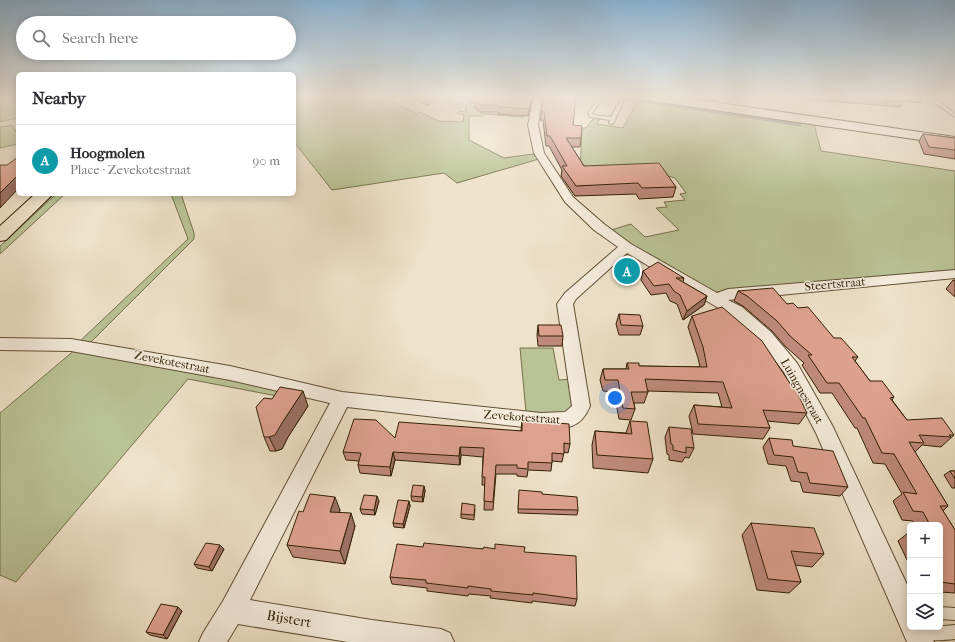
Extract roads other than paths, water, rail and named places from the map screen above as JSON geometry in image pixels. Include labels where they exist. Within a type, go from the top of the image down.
[{"type":"main road","points":[[0,236],[43,196]]},
{"type":"street","name":"Luingnestraat","points":[[533,127],[539,153],[569,199],[599,227],[626,247],[736,311],[765,336],[791,368],[825,431],[907,610]]},
{"type":"street","points":[[858,127],[955,141]]},
{"type":"street","name":"Zevekotestraat","points":[[0,344],[71,345],[96,348],[251,377],[342,399],[563,421],[573,418],[582,406],[565,304],[570,296],[626,247]]},
{"type":"street","name":"Steertstraat","points":[[716,299],[728,294],[955,274]]},
{"type":"street","points":[[212,642],[232,610],[342,399]]},
{"type":"street","name":"Bijstert","points":[[232,610],[372,633],[441,642]]},
{"type":"lane","points":[[943,613],[955,614]]},
{"type":"lane","points":[[926,630],[933,634],[955,632]]},
{"type":"place","name":"Hoogmolen","points":[[627,271]]}]
